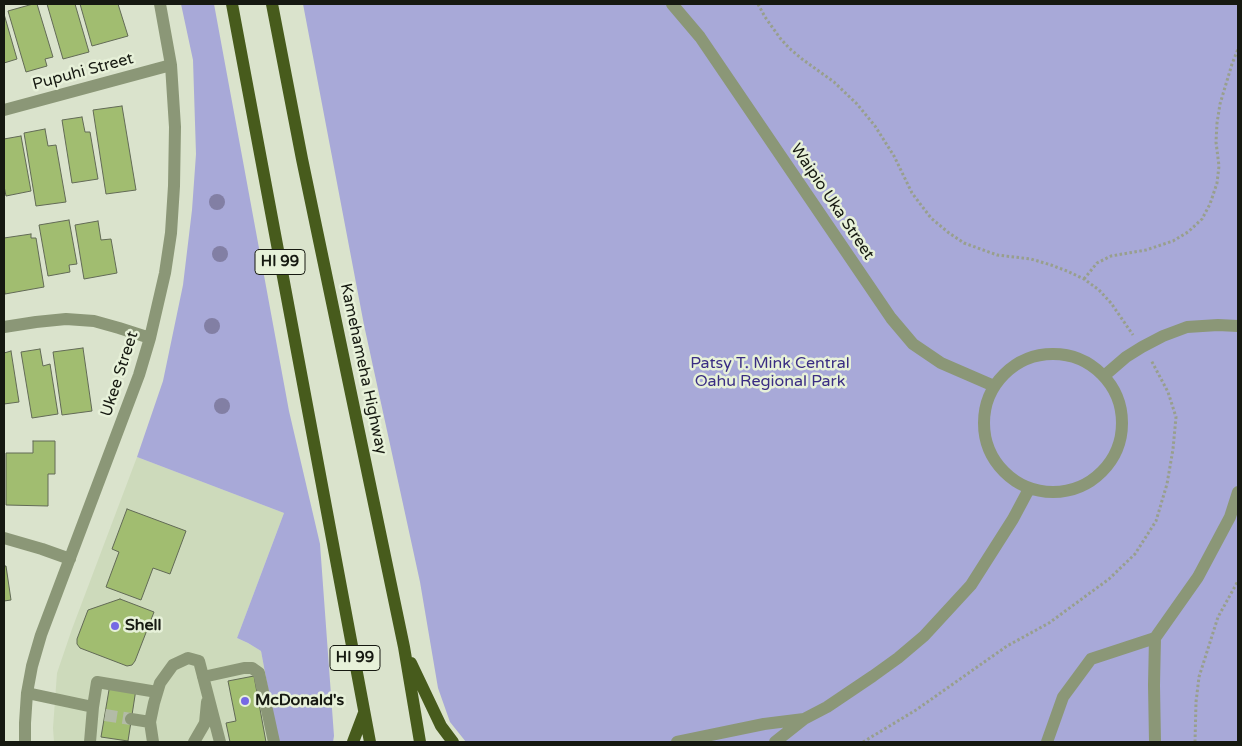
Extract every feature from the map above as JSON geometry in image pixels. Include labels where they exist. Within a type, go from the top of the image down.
[{"type":"main road","name":"HI 99","points":[[232,4],[370,742]]},
{"type":"main road","name":"Kamehameha Highway","points":[[272,4],[302,159],[404,647],[420,742]]},
{"type":"main road","points":[[404,647],[441,726],[453,742]]},
{"type":"main road","points":[[353,742],[365,711]]},
{"type":"street","name":"Ukee Street","points":[[25,742],[27,693],[41,635],[139,375],[150,338],[164,272],[173,204],[175,127],[171,65],[160,4]]},
{"type":"street","name":"Waipio Uka Street","points":[[672,4],[700,37],[891,318],[913,344],[941,363],[994,386]]},
{"type":"street","name":"Pupuhi Street","points":[[4,110],[171,65]]},
{"type":"street","points":[[4,327],[66,319],[94,321],[150,338]]},
{"type":"street","points":[[1104,376],[1126,357],[1142,347],[1163,336],[1187,327],[1238,326]]},
{"type":"street","points":[[1046,354],[1067,355],[1087,363],[1104,376],[1116,394],[1122,413],[1122,433],[1116,453],[1105,470],[1089,483],[1070,491],[1050,493],[1029,489],[1008,476],[992,457],[984,434],[984,409],[994,386],[1007,370],[1025,359],[1046,354]]},
{"type":"street","points":[[775,742],[804,720],[827,707],[898,658],[924,636],[971,585],[1029,489]]},
{"type":"street","points":[[1155,742],[1155,638],[1198,577],[1230,517],[1238,492]]},
{"type":"street","points":[[4,538],[70,559]]},
{"type":"street","points":[[1047,742],[1063,697],[1091,659],[1155,638]]},
{"type":"street","points":[[152,742],[150,722],[160,683],[173,665],[188,658],[199,661],[220,742]]},
{"type":"street","points":[[203,677],[244,668],[252,668],[259,673],[274,742]]},
{"type":"street","points":[[90,742],[97,712],[97,682],[157,692]]},
{"type":"street","points":[[27,693],[97,712]]},
{"type":"street","points":[[194,742],[205,723],[208,694]]},
{"type":"street","points":[[131,719],[150,722]]},
{"type":"street","points":[[678,742],[764,724],[804,720]]},
{"type":"path","points":[[758,4],[765,17],[789,48],[834,82],[857,104],[875,126],[894,156],[912,194],[931,218],[948,233],[964,243],[997,255],[1031,260],[1067,271],[1084,279],[1099,290],[1111,303],[1157,370],[1168,392],[1176,417],[1167,484],[1156,521],[1136,554],[1108,579],[1048,623],[1007,646],[916,710],[863,742]]},
{"type":"path","points":[[1084,279],[1097,263],[1104,259],[1146,250],[1173,241],[1188,232],[1202,219],[1210,204],[1217,183],[1220,166],[1216,142],[1220,104],[1238,49]]},
{"type":"path","points":[[1196,742],[1196,702],[1199,677],[1218,617],[1238,581]]},
{"type":"shaded area","points":[[137,457],[284,513],[237,638],[261,651],[278,742],[54,742],[53,728],[57,673]]},
{"type":"green space","points":[[181,4],[214,4],[289,411],[320,544],[333,742],[278,742],[261,651],[237,638],[284,513],[137,457],[163,381],[183,285],[192,210],[196,154],[193,60]]},
{"type":"green space","name":"Patsy T. Mink Central Oahu Regional Park","points":[[303,4],[1238,4],[1238,742],[466,742],[450,722],[438,688],[420,582],[364,325]]},
{"type":"building","points":[[37,4],[53,57],[45,59],[47,66],[26,72],[8,11]]},
{"type":"building","points":[[47,4],[75,4],[89,52],[63,59]]},
{"type":"building","points":[[80,4],[118,4],[128,36],[92,46]]},
{"type":"building","points":[[4,14],[17,59],[4,63]]},
{"type":"building","points":[[122,106],[136,190],[106,194],[93,110]]},
{"type":"building","points":[[82,117],[85,132],[90,132],[98,179],[72,183],[62,120]]},
{"type":"building","points":[[45,129],[48,146],[56,145],[66,202],[36,206],[24,133]]},
{"type":"building","points":[[21,136],[31,191],[6,196],[4,186],[4,139]]},
{"type":"building","points":[[69,220],[77,264],[69,265],[70,272],[48,276],[39,225]]},
{"type":"building","points":[[98,221],[101,240],[111,239],[117,273],[84,279],[75,225]]},
{"type":"building","points":[[31,234],[31,238],[36,238],[44,287],[5,294],[4,238]]},
{"type":"building","points":[[83,348],[92,411],[62,415],[53,352]]},
{"type":"building","points":[[40,349],[43,366],[50,364],[58,414],[32,418],[21,352]]},
{"type":"building","points":[[11,351],[19,402],[4,404],[4,353]]},
{"type":"building","points":[[33,441],[55,441],[55,474],[48,474],[48,506],[6,505],[6,453],[33,453]]},
{"type":"building","points":[[127,509],[186,531],[170,574],[153,568],[141,600],[106,587],[119,552],[112,549]]},
{"type":"building","points":[[4,566],[6,566],[11,600],[4,601]]},
{"type":"building","name":"Shell","points":[[120,599],[154,612],[135,661],[132,665],[127,666],[80,648],[77,644],[77,639],[88,610]]},
{"type":"building","name":"McDonald's","points":[[254,676],[266,742],[230,742],[226,723],[236,721],[228,681]]},
{"type":"building","points":[[110,684],[136,689],[128,741],[101,737]]},
{"type":"tunnel","points":[[105,715],[131,719]]},
{"type":"place","name":"Shell","points":[[115,626]]},
{"type":"place","name":"McDonald's","points":[[245,701]]}]
